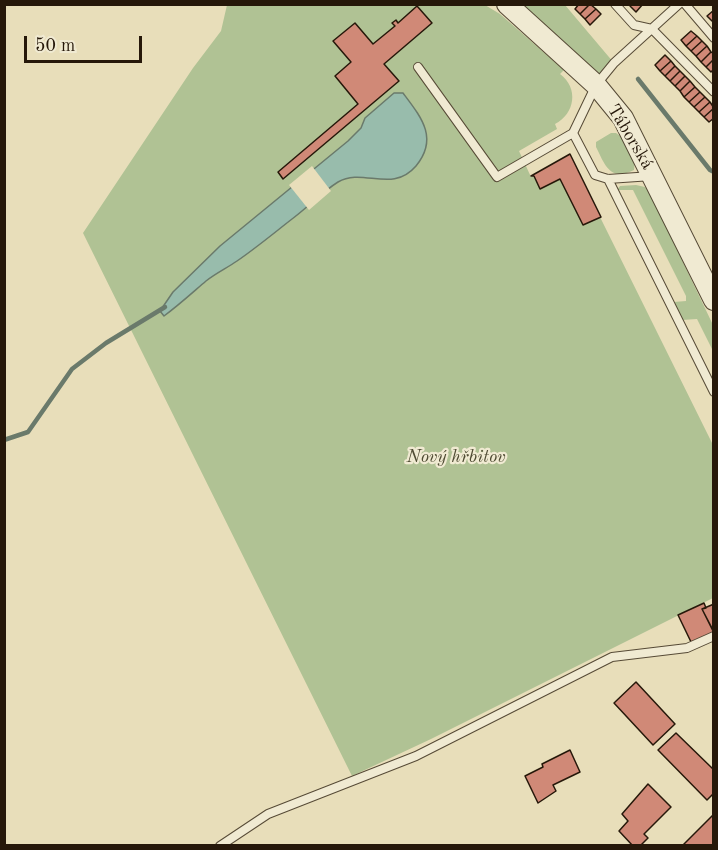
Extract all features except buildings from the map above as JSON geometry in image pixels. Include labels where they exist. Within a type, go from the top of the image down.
[{"type":"street","name":"Táborská","points":[[507,4],[596,85],[622,118],[714,300]]},
{"type":"lane","points":[[615,4],[634,25],[652,29],[714,92]]},
{"type":"lane","points":[[418,67],[497,177],[573,133],[596,85],[614,63],[679,4]]},
{"type":"lane","points":[[685,4],[714,38]]},
{"type":"lane","points":[[573,133],[595,175],[608,179],[653,176]]},
{"type":"lane","points":[[608,179],[714,392]]},
{"type":"lane","points":[[220,846],[268,814],[416,756],[612,657],[687,648],[714,636]]},
{"type":"green space","name":"Nový hřbitov","points":[[227,5],[485,5],[500,14],[564,70],[560,74],[570,86],[572,93],[567,114],[555,124],[557,129],[519,151],[531,177],[534,176],[540,189],[560,179],[583,225],[600,217],[713,445],[713,598],[352,776],[83,233],[193,68],[221,31]]},
{"type":"green space","points":[[507,5],[565,5],[614,63],[596,85]]},
{"type":"green space","points":[[611,133],[616,133],[627,144],[634,160],[634,170],[619,174],[609,170],[596,147],[596,142]]},
{"type":"green space","points":[[620,186],[645,187],[650,193],[713,325],[713,351],[697,319],[682,320],[674,302],[686,301],[686,296],[633,190],[617,190]]},
{"type":"shaded area","points":[[394,93],[403,93],[425,128],[426,146],[416,166],[407,174],[397,178],[357,177],[338,182],[251,251],[206,281],[164,316],[160,311],[173,292],[220,246],[348,141],[361,128],[365,118]]},
{"type":"pier","points":[[312,166],[331,191],[309,210],[289,185]]},
{"type":"waterway","points":[[638,79],[710,170],[714,172]]},
{"type":"waterway","points":[[4,440],[28,432],[72,369],[106,343],[165,307]]}]
